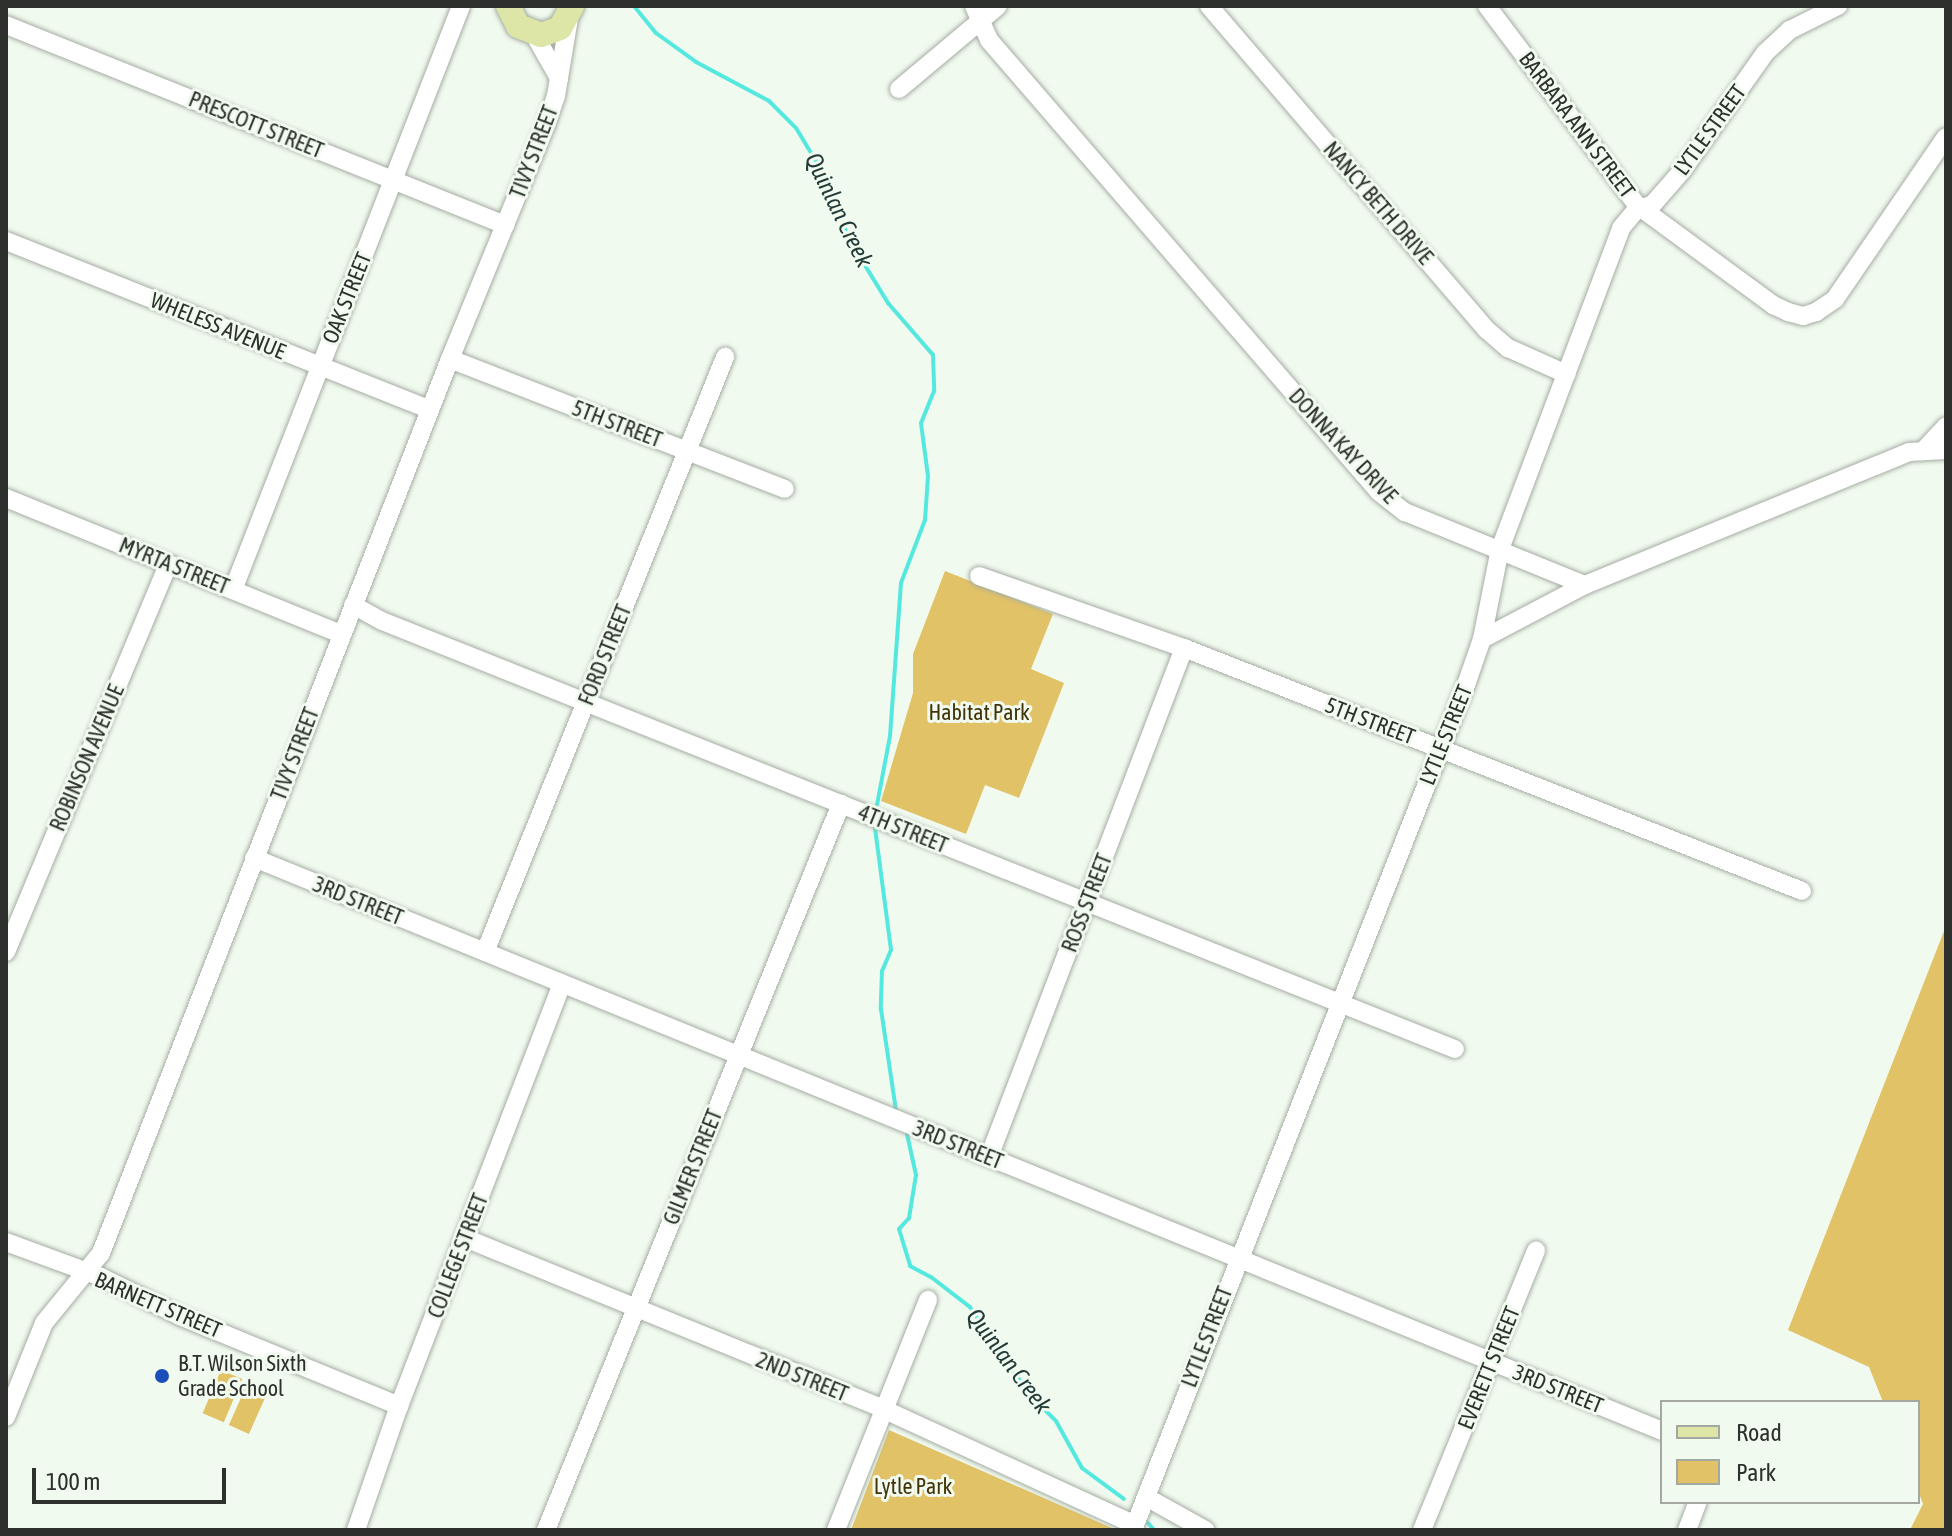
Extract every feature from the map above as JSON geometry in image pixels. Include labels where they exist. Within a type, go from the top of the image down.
[{"type":"main road","points":[[487,6],[510,13],[522,30],[534,34],[554,32],[570,12]]},
{"type":"street","name":"OAK STREET","points":[[233,590],[461,6]]},
{"type":"street","points":[[899,89],[976,14],[998,6]]},
{"type":"street","name":"NANCY BETH DRIVE","points":[[1209,6],[1487,330],[1508,348],[1566,374]]},
{"type":"street","name":"BARBARA ANN STREET","points":[[1487,6],[1642,208],[1773,305],[1803,316],[1835,299],[1946,137]]},
{"type":"street","name":"LYTLE STREET","points":[[1134,1528],[1237,1260],[1441,749],[1482,639],[1500,549],[1621,228],[1642,208],[1653,204],[1681,172],[1765,53],[1790,30],[1838,6]]},
{"type":"street","name":"TIVY STREET","points":[[6,1417],[44,1323],[101,1253],[341,634],[547,122],[559,78],[570,12]]},
{"type":"street","name":"DONNA KAY DRIVE","points":[[976,14],[989,40],[1379,492],[1405,512],[1585,585]]},
{"type":"street","name":"PRESCOTT STREET","points":[[6,25],[505,225]]},
{"type":"street","name":"TIVY STREET","points":[[534,34],[559,78]]},
{"type":"street","name":"WHELESS AVENUE","points":[[6,241],[430,410]]},
{"type":"street","name":"FORD STREET","points":[[485,952],[725,357]]},
{"type":"street","name":"5TH STREET","points":[[450,359],[785,489]]},
{"type":"street","points":[[1923,451],[1946,426]]},
{"type":"street","points":[[1482,639],[1585,585],[1909,452],[1946,450]]},
{"type":"street","name":"MYRTA STREET","points":[[6,498],[341,634]]},
{"type":"street","name":"ROBINSON AVENUE","points":[[6,952],[168,564]]},
{"type":"street","name":"5TH STREET","points":[[979,576],[1184,648],[1802,891]]},
{"type":"street","name":"4TH STREET","points":[[353,605],[382,621],[1455,1049]]},
{"type":"street","name":"ROSS STREET","points":[[989,1157],[1184,648]]},
{"type":"street","name":"GILMER STREET","points":[[546,1530],[841,804]]},
{"type":"street","name":"3RD STREET","points":[[254,858],[1660,1430]]},
{"type":"street","name":"COLLEGE STREET","points":[[356,1530],[399,1406],[562,984]]},
{"type":"street","name":"2ND STREET","points":[[465,1238],[635,1311],[883,1409],[1134,1528]]},
{"type":"street","name":"BARNETT STREET","points":[[6,1242],[85,1274],[101,1277],[180,1316],[399,1406]]},
{"type":"street","name":"EVERETT STREET","points":[[1422,1530],[1536,1250]]},
{"type":"street","points":[[836,1530],[928,1300]]},
{"type":"street","points":[[1146,1497],[1205,1530]]},
{"type":"street","points":[[1687,1530],[1697,1504]]},
{"type":"green space","name":"Habitat Park","points":[[945,571],[1053,614],[1031,669],[1064,683],[1019,798],[985,785],[966,834],[881,801],[913,693],[913,654]]},
{"type":"green space","points":[[1946,926],[1946,1530],[1910,1530],[1923,1504],[1920,1496],[1920,1400],[1882,1400],[1869,1367],[1788,1330]]},
{"type":"green space","points":[[221,1370],[242,1379],[224,1422],[203,1413]]},
{"type":"green space","points":[[248,1382],[268,1391],[249,1434],[229,1425]]},
{"type":"green space","name":"Lytle Park","points":[[889,1430],[1112,1528],[851,1530]]},
{"type":"waterway","name":"Quinlan Creek","points":[[634,6],[656,33],[696,62],[769,101],[796,128],[837,196],[847,236],[888,303],[933,355],[934,391],[921,423],[928,476],[925,520],[901,583],[890,736],[877,805]]},
{"type":"waterway","name":"Quinlan Creek","points":[[875,828],[891,950],[882,971],[881,1009],[896,1110]]},
{"type":"waterway","name":"Quinlan Creek","points":[[907,1134],[916,1175],[909,1218],[899,1229],[910,1266],[931,1277],[970,1307],[1029,1394],[1056,1421],[1082,1468],[1124,1499]]},
{"type":"waterway","name":"Quinlan Creek","points":[[1148,1523],[1154,1530]]},
{"type":"place","name":"B.T. Wilson Sixth Grade School","points":[[162,1376]]}]
